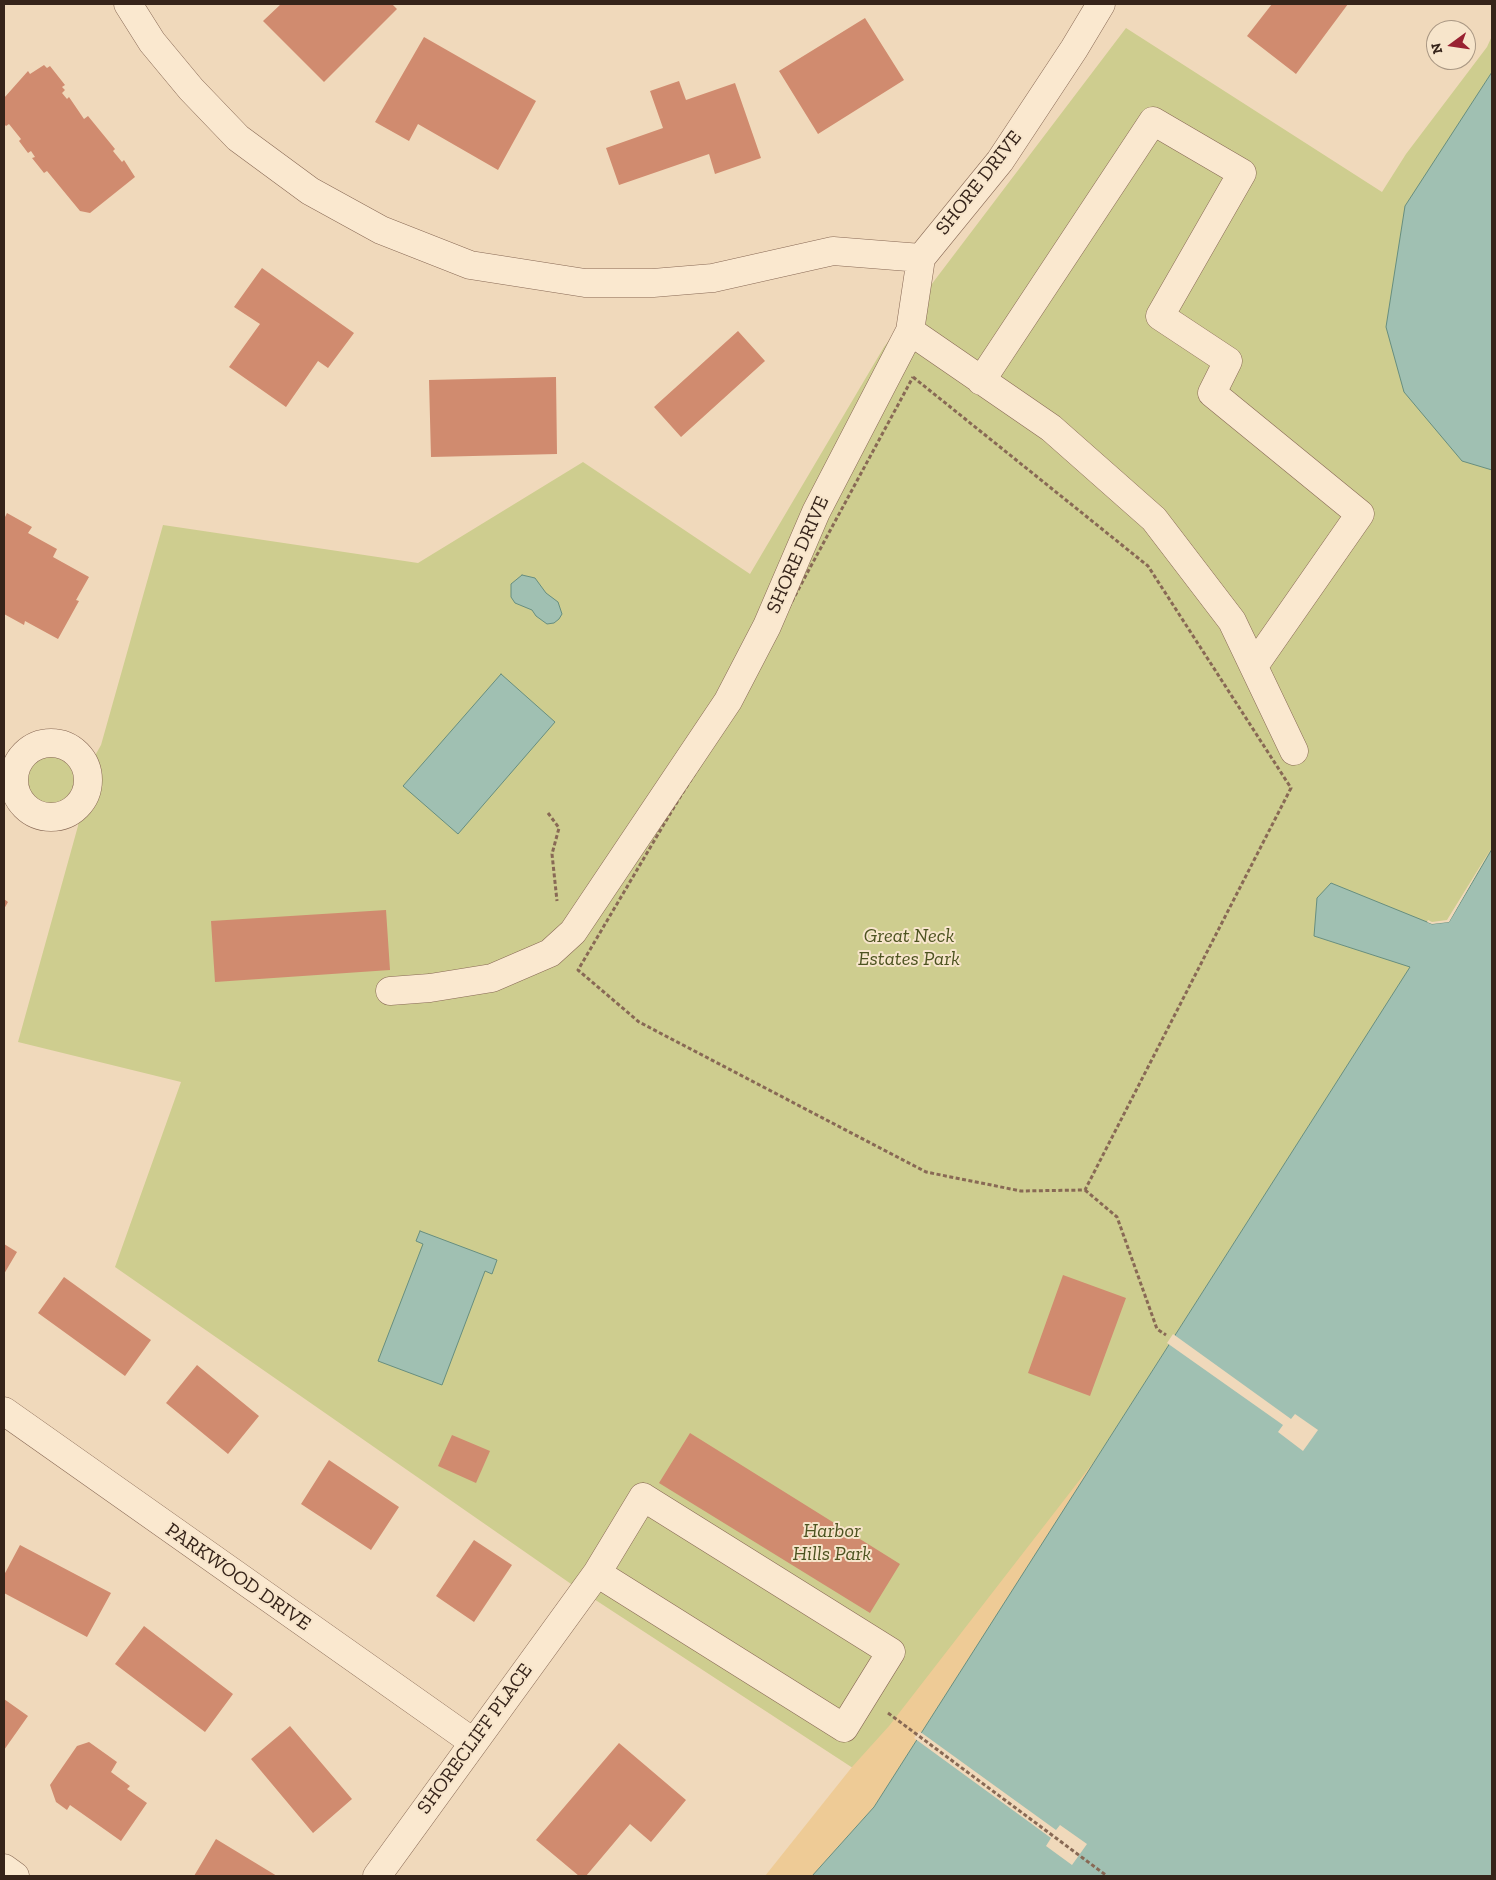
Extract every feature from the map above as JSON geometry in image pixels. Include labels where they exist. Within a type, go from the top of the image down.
[{"type":"street","points":[[128,4],[152,42],[191,89],[238,138],[318,195],[381,230],[470,265],[585,283],[653,284],[713,278],[833,251],[921,258]]},
{"type":"street","name":"SHORE DRIVE","points":[[390,991],[430,988],[492,978],[550,953],[573,932],[728,701],[767,626],[816,512],[910,331],[921,258],[1000,161],[1074,49],[1101,4]]},
{"type":"street","points":[[981,381],[1153,121],[1242,173],[1160,316],[1228,361],[1212,393],[1360,514],[1254,666]]},
{"type":"street","points":[[910,331],[1051,428],[1154,519],[1232,620],[1294,751]]},
{"type":"street","name":"PARKWOOD DRIVE","points":[[4,1412],[473,1742]]},
{"type":"street","name":"SHORECLIFF PLACE","points":[[376,1876],[597,1573],[643,1497],[891,1652],[844,1728],[597,1573]]},
{"type":"street","points":[[4,1868],[15,1876]]},
{"type":"path","points":[[1085,1190],[1291,788],[1148,566],[913,377],[723,729],[680,797],[578,970],[640,1022],[926,1172],[1021,1191],[1085,1190],[1117,1216],[1157,1329],[1166,1335]]},
{"type":"path","points":[[887,1713],[1107,1876]]},
{"type":"green space","name":"Great Neck Estates Park","points":[[1126,28],[1382,192],[1406,154],[1470,70],[1476,70],[1476,62],[1487,47],[1492,36],[1492,72],[1465,115],[1492,463],[1492,849],[1449,922],[1314,936],[1411,966],[885,1789],[574,1586],[115,1267],[181,1082],[18,1042],[78,826],[84,775],[101,745],[163,525],[418,563],[583,462],[750,574],[884,347]]},
{"type":"green space","points":[[51,750],[63,753],[73,759],[79,769],[82,781],[79,793],[73,803],[63,809],[51,812],[39,809],[29,803],[23,793],[20,781],[23,769],[29,759],[39,753]]},
{"type":"sand","points":[[1099,1455],[874,1807],[812,1876],[765,1876],[852,1767],[889,1726]]},
{"type":"shaded area","points":[[1492,72],[1492,470],[1462,461],[1404,392],[1386,327],[1405,206]]},
{"type":"shaded area","points":[[522,575],[535,578],[546,593],[558,602],[562,614],[554,623],[547,624],[536,616],[532,610],[515,603],[511,597],[511,584]]},
{"type":"shaded area","points":[[501,674],[555,722],[458,834],[403,786]]},
{"type":"shaded area","points":[[1492,849],[1492,1876],[812,1876],[874,1807],[1410,967],[1314,936],[1317,898],[1331,883],[1432,924],[1449,922]]},
{"type":"shaded area","points":[[420,1231],[497,1260],[492,1274],[485,1271],[442,1385],[378,1361],[423,1244],[416,1241]]},
{"type":"pier","points":[[1492,847],[1449,922],[1432,924],[1427,922],[1428,920],[1432,922],[1447,920]]},
{"type":"pier","points":[[1173,1334],[1291,1419],[1295,1414],[1318,1430],[1303,1451],[1278,1432],[1283,1425],[1167,1343]]},
{"type":"pier","points":[[919,1731],[1056,1830],[1060,1825],[1087,1844],[1072,1865],[1046,1846],[1051,1838],[914,1738]]},
{"type":"building","points":[[281,4],[392,4],[397,9],[324,82],[263,21]]},
{"type":"building","points":[[1272,4],[1348,4],[1296,74],[1247,36]]},
{"type":"building","points":[[865,18],[904,80],[818,134],[779,71]]},
{"type":"building","points":[[424,37],[536,101],[498,170],[418,124],[409,141],[375,122]]},
{"type":"building","points":[[44,65],[47,68],[50,66],[65,85],[62,87],[65,90],[62,93],[67,99],[69,97],[84,119],[88,116],[115,149],[113,151],[122,162],[124,160],[135,177],[90,213],[80,211],[47,171],[44,173],[32,158],[35,157],[31,151],[28,153],[19,141],[21,139],[9,124],[6,126],[4,124],[4,98],[28,71],[30,74]]},
{"type":"building","points":[[679,81],[686,100],[735,83],[761,158],[715,174],[709,154],[619,185],[606,148],[663,128],[650,91]]},
{"type":"building","points":[[262,268],[354,333],[328,368],[318,361],[286,407],[229,367],[260,324],[234,307]]},
{"type":"building","points":[[738,331],[765,361],[681,437],[654,407]]},
{"type":"building","points":[[556,377],[557,454],[431,457],[429,380]]},
{"type":"building","points":[[7,513],[32,527],[28,533],[57,549],[53,557],[89,577],[76,600],[79,601],[58,639],[25,621],[24,625],[4,614],[4,519]]},
{"type":"building","points":[[4,899],[8,902],[4,909]]},
{"type":"building","points":[[386,910],[390,970],[215,982],[211,921]]},
{"type":"building","points":[[4,1244],[17,1252],[4,1274]]},
{"type":"building","points":[[1063,1275],[1126,1298],[1090,1396],[1028,1373]]},
{"type":"building","points":[[64,1277],[151,1340],[125,1376],[38,1313]]},
{"type":"building","points":[[197,1365],[259,1416],[228,1454],[166,1403]]},
{"type":"building","points":[[690,1433],[900,1564],[870,1613],[659,1483]]},
{"type":"building","points":[[452,1435],[490,1451],[476,1483],[438,1466]]},
{"type":"building","points":[[329,1460],[399,1507],[371,1550],[301,1504]]},
{"type":"building","points":[[474,1540],[512,1565],[474,1622],[436,1596]]},
{"type":"building","points":[[20,1545],[111,1593],[87,1637],[4,1593],[4,1575]]},
{"type":"building","points":[[144,1626],[233,1694],[205,1732],[115,1664]]},
{"type":"building","points":[[4,1699],[28,1716],[4,1750]]},
{"type":"building","points":[[290,1726],[352,1799],[313,1833],[251,1759]]},
{"type":"building","points":[[89,1742],[117,1762],[111,1772],[130,1786],[127,1789],[147,1803],[121,1841],[70,1805],[67,1810],[56,1802],[50,1785],[77,1746]]},
{"type":"building","points":[[619,1743],[686,1800],[651,1842],[630,1824],[586,1876],[579,1876],[536,1840]]},
{"type":"building","points":[[216,1839],[277,1876],[194,1876]]},
{"type":"park label","name":"Harbor Hills Park","points":[[832,1542]]}]
